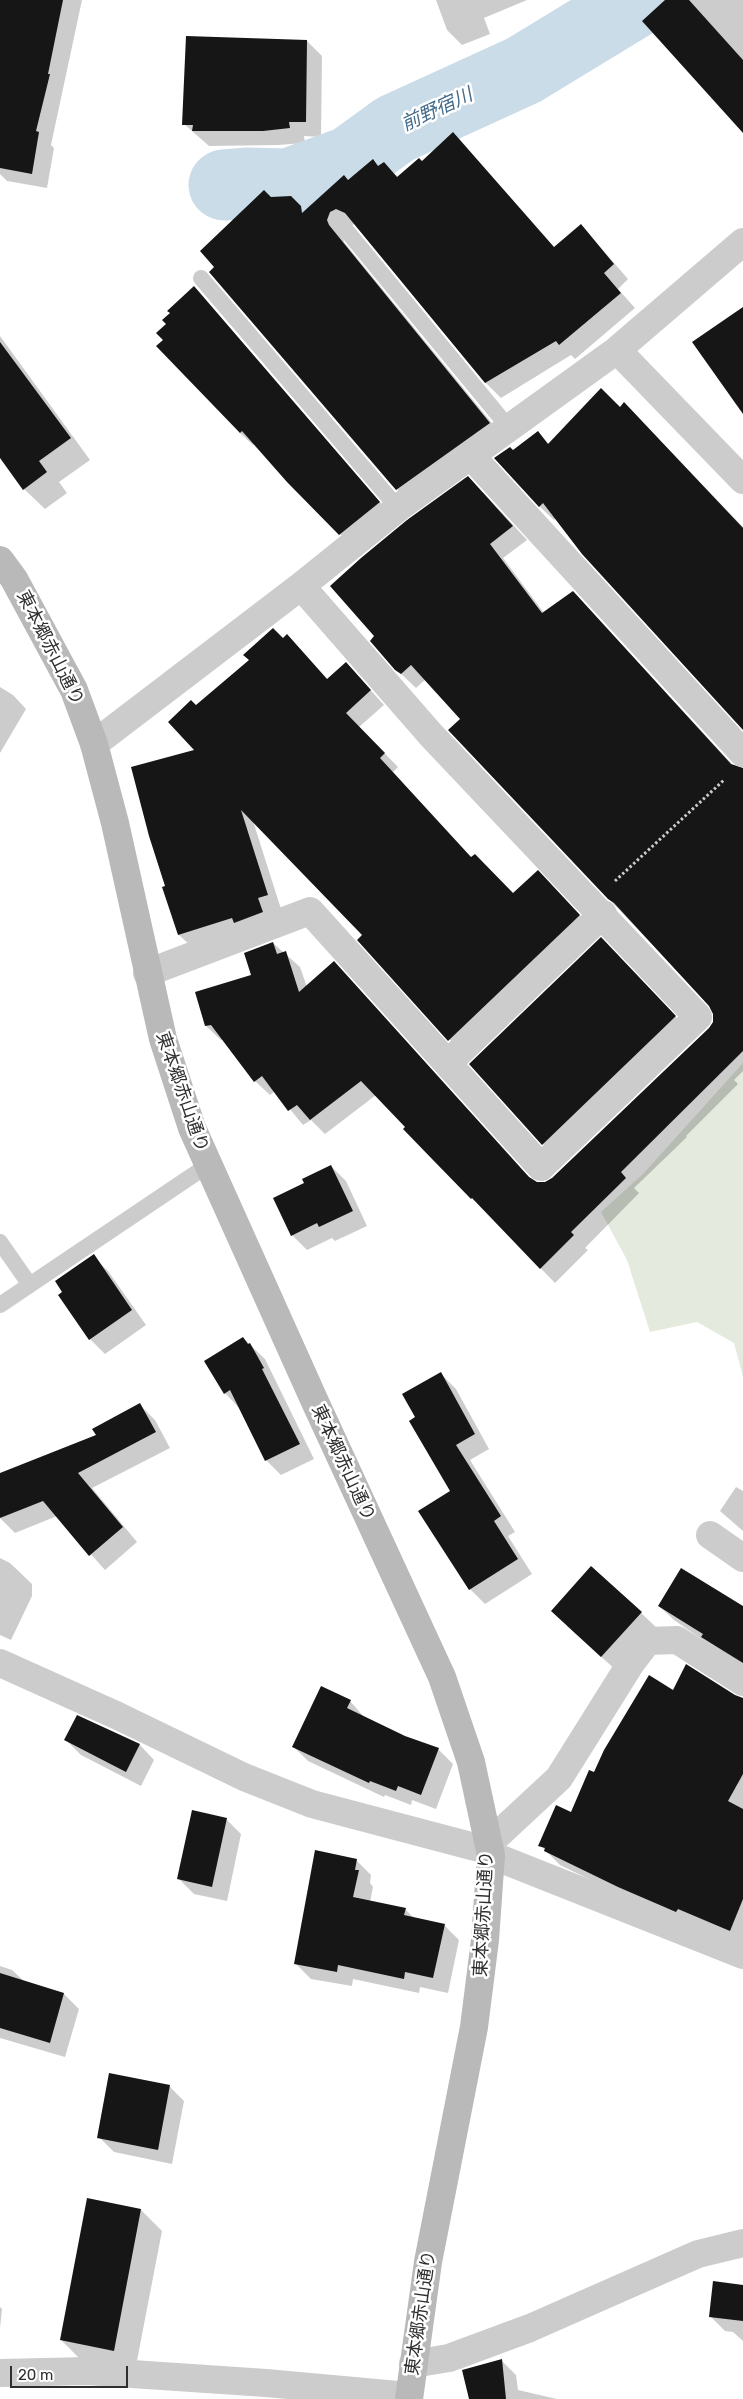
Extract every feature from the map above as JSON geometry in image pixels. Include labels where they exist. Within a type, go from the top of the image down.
[{"type":"street","points":[[94,744],[301,586],[398,508],[617,350],[743,242]]},
{"type":"street","points":[[617,350],[743,480]]},
{"type":"street","points":[[471,456],[743,753]]},
{"type":"street","name":"東本郷赤山通り","points":[[0,560],[23,595],[74,690],[94,744],[134,905],[147,973],[163,1039],[192,1128],[442,1677],[472,1762],[490,1850],[486,1940],[474,2027],[428,2262],[409,2398]]},
{"type":"street","points":[[147,973],[310,911],[541,1166],[698,1017],[432,735],[301,586]]},
{"type":"street","points":[[448,1064],[597,909]]},
{"type":"street","points":[[710,1535],[743,1558]]},
{"type":"street","points":[[490,1850],[559,1778],[630,1663],[648,1641],[677,1640],[743,1682]]},
{"type":"street","points":[[0,1663],[118,1716],[244,1777],[312,1804],[490,1850],[743,1955]]},
{"type":"street","points":[[413,2364],[449,2358],[530,2328],[698,2254],[743,2243]]},
{"type":"street","points":[[0,2373],[87,2371],[266,2383],[409,2398]]},
{"type":"lane","points":[[337,219],[509,428]]},
{"type":"lane","points":[[201,278],[398,508]]},
{"type":"lane","points":[[0,1305],[208,1165]]},
{"type":"lane","points":[[0,1242],[30,1285]]},
{"type":"path","points":[[597,909],[729,776]]},
{"type":"shaded area","points":[[743,1063],[743,1377],[734,1343],[697,1322],[650,1332],[627,1260],[601,1212],[643,1174]]},
{"type":"building","points":[[0,0],[63,0],[48,74],[50,74],[36,131],[39,132],[32,174],[0,168]]},
{"type":"building","points":[[665,0],[689,0],[743,60],[743,133],[642,21]]},
{"type":"building","points":[[186,36],[307,40],[306,122],[289,122],[290,128],[263,131],[192,131],[193,125],[182,125]]},
{"type":"building","points":[[453,132],[554,247],[581,224],[614,264],[604,273],[621,293],[559,345],[556,341],[485,383],[345,213],[336,209],[330,212],[327,220],[329,225],[490,423],[396,490],[209,272],[214,267],[200,251],[264,190],[271,197],[291,196],[301,206],[302,213],[344,175],[348,180],[373,159],[378,166],[384,162],[397,177],[419,158],[422,161]]},
{"type":"building","points":[[194,286],[380,502],[339,535],[287,482],[242,431],[240,433],[156,346],[163,340],[156,333],[166,324],[162,320],[170,313],[167,311]]},
{"type":"building","points":[[743,307],[743,414],[692,342]]},
{"type":"building","points":[[0,342],[71,438],[39,461],[47,472],[23,490],[0,458]]},
{"type":"building","points":[[601,388],[620,407],[624,402],[743,528],[743,730],[582,554],[543,503],[539,507],[494,458],[510,447],[513,450],[538,431],[548,444]]},
{"type":"building","points":[[468,476],[513,526],[490,544],[542,613],[573,591],[731,764],[743,768],[743,1051],[621,1172],[626,1178],[571,1232],[574,1235],[540,1269],[403,1129],[405,1127],[361,1081],[310,1120],[297,1105],[288,1111],[262,1076],[254,1082],[211,1025],[205,1026],[195,992],[251,975],[244,953],[273,942],[277,954],[286,951],[299,992],[334,961],[529,1177],[537,1182],[545,1182],[552,1178],[709,1028],[713,1022],[713,1014],[709,1006],[614,903],[608,899],[448,730],[460,719],[411,665],[401,674],[395,670],[370,641],[374,636],[330,586],[407,520]]},
{"type":"building","points":[[273,628],[283,638],[287,634],[327,679],[346,662],[371,690],[346,713],[385,753],[380,758],[471,857],[475,854],[513,893],[538,870],[580,915],[448,1041],[357,940],[362,935],[241,810],[268,895],[258,898],[263,912],[234,923],[232,918],[178,935],[162,887],[165,886],[149,836],[131,767],[194,750],[168,722],[191,700],[196,705],[249,660],[243,655]]},
{"type":"building","points":[[601,937],[676,1016],[542,1145],[469,1064]]},
{"type":"building","points":[[331,1165],[353,1211],[319,1227],[317,1223],[291,1236],[273,1198],[304,1183],[302,1179]]},
{"type":"building","points":[[94,1254],[132,1310],[89,1340],[58,1295],[62,1292],[55,1281]]},
{"type":"building","points":[[243,1337],[248,1344],[250,1343],[264,1368],[262,1369],[300,1444],[265,1461],[230,1390],[224,1394],[204,1361]]},
{"type":"building","points":[[441,1372],[475,1434],[456,1445],[501,1516],[494,1521],[518,1559],[469,1590],[418,1511],[450,1491],[409,1421],[415,1417],[402,1394]]},
{"type":"building","points":[[140,1403],[156,1432],[78,1473],[123,1527],[89,1556],[43,1501],[0,1518],[0,1473],[96,1435],[92,1429]]},
{"type":"building","points":[[591,1566],[642,1612],[601,1657],[551,1611]]},
{"type":"building","points":[[681,1568],[743,1606],[743,1663],[701,1637],[703,1634],[658,1606]]},
{"type":"building","points":[[686,1664],[735,1695],[743,1698],[743,1774],[728,1801],[743,1809],[743,1899],[730,1931],[678,1909],[676,1912],[618,1887],[544,1851],[545,1848],[538,1846],[556,1805],[571,1812],[589,1770],[594,1772],[604,1750],[649,1675],[673,1690]]},
{"type":"building","points":[[321,1686],[351,1700],[347,1708],[405,1736],[439,1748],[421,1795],[398,1786],[396,1791],[370,1781],[369,1783],[292,1747]]},
{"type":"building","points":[[77,1715],[140,1744],[126,1772],[64,1740]]},
{"type":"building","points":[[192,1810],[227,1818],[212,1887],[177,1879]]},
{"type":"building","points":[[315,1850],[357,1859],[355,1870],[359,1870],[353,1897],[406,1908],[404,1915],[445,1924],[433,1978],[405,1972],[404,1979],[338,1965],[337,1972],[294,1964]]},
{"type":"building","points":[[0,1973],[64,1993],[50,2043],[0,2028]]},
{"type":"building","points":[[109,2073],[170,2085],[158,2150],[97,2138]]},
{"type":"building","points":[[87,2198],[141,2209],[114,2351],[60,2340]]},
{"type":"building","points":[[713,2281],[743,2285],[743,2321],[709,2317]]},
{"type":"building","points":[[502,2359],[506,2399],[469,2399],[462,2370]]},
{"type":"waterway","name":"前野宿川","points":[[224,185],[248,183],[288,184],[351,161],[395,129],[524,70],[639,0]]}]
